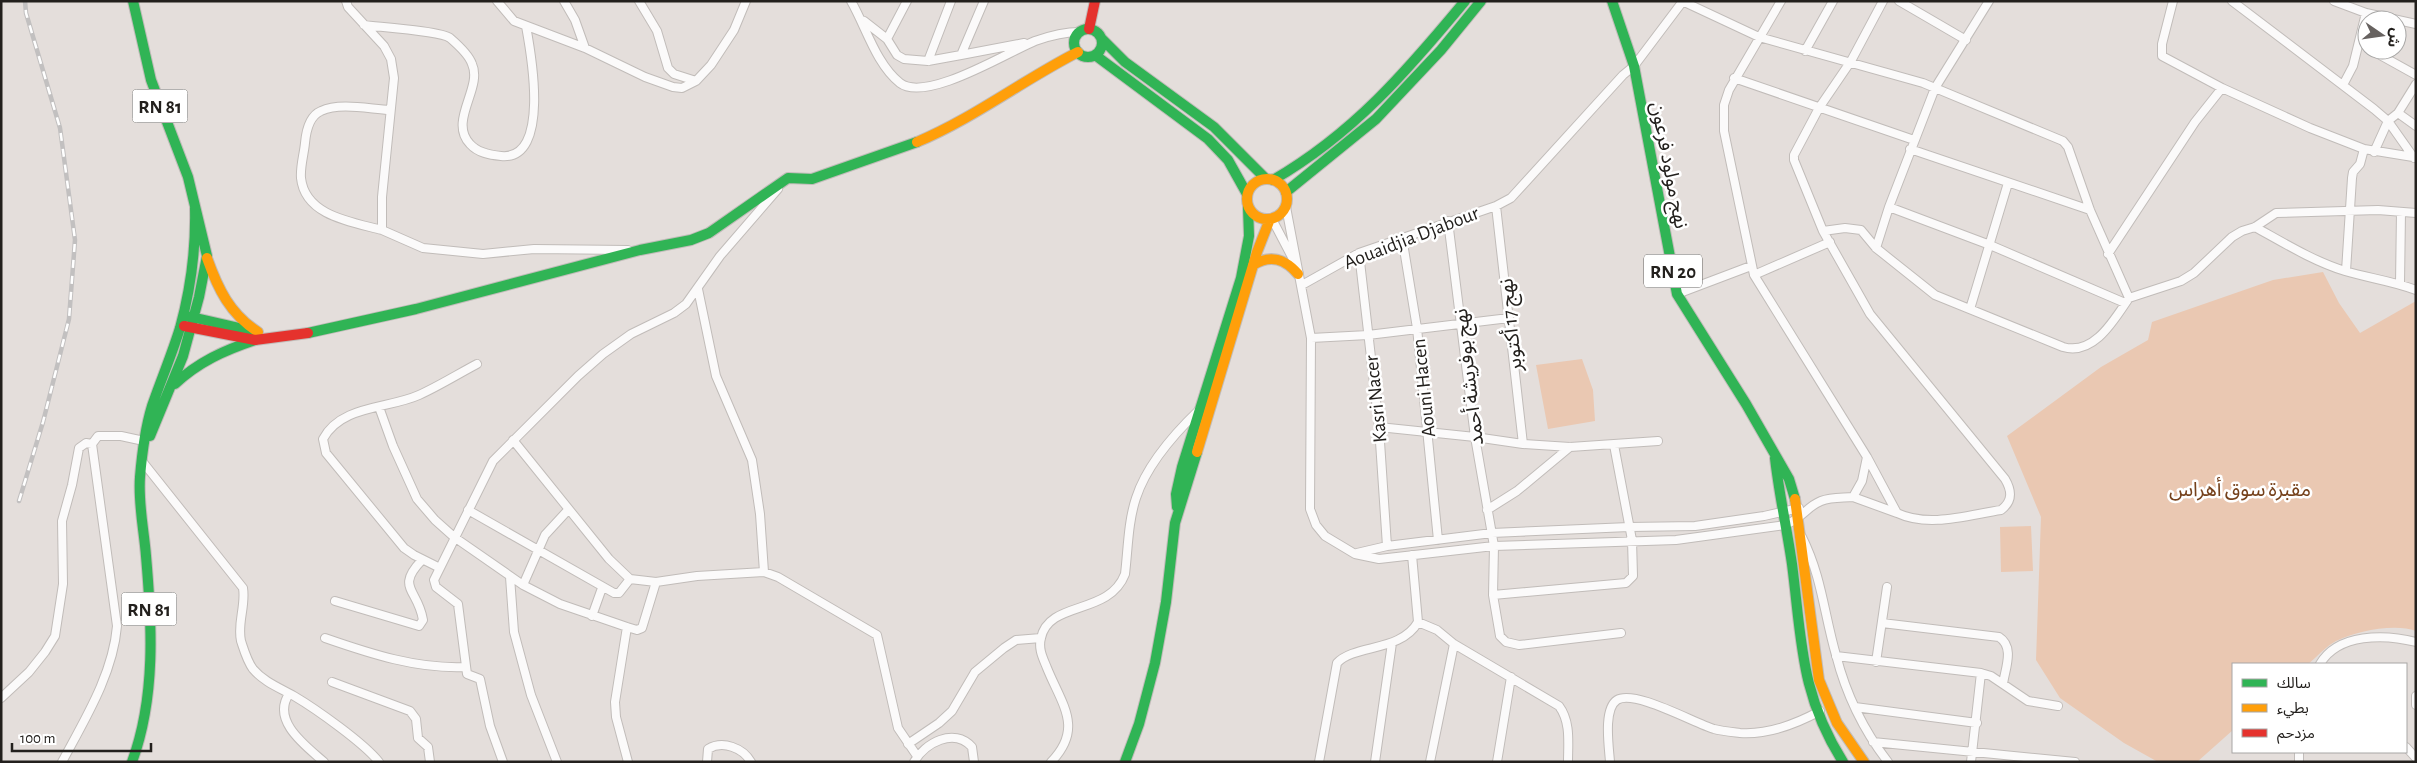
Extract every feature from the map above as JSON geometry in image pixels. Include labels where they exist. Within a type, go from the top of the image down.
[{"type":"main road","name":"RN 81","points":[[133,1],[151,80],[188,177],[201,224],[207,256],[172,387],[143,457]]},
{"type":"main road","points":[[1095,1],[1084,30],[1075,40],[1078,52],[1086,56],[1095,55],[1208,139],[1228,160],[1247,194],[1249,236],[1241,278],[1203,410]]},
{"type":"main road","points":[[1247,194],[1253,185],[1270,179],[1317,154],[1352,125],[1389,90],[1465,1]]},
{"type":"main road","points":[[1286,192],[1376,119],[1435,56],[1481,1]]},
{"type":"main road","name":"RN 20","points":[[1612,1],[1634,66]]},
{"type":"main road","points":[[1084,30],[1097,32],[1125,62],[1214,127],[1270,179],[1283,187],[1286,192],[1286,207],[1271,219],[1253,265],[1179,477],[1176,494],[1177,508],[1160,637],[1141,718],[1125,762]]},
{"type":"main road","points":[[1095,55],[1101,48],[1102,39]]},
{"type":"main road","points":[[188,322],[274,338],[320,332],[416,310],[640,250],[691,240],[709,232],[788,178],[812,179],[944,131],[1054,64],[1078,52]]},
{"type":"main road","name":"نهج مولود فرعون","points":[[1634,66],[1677,294],[1789,478],[1797,507]]},
{"type":"main road","points":[[1248,207],[1257,217],[1271,219]]},
{"type":"main road","name":"RN 81","points":[[132,762],[141,732],[148,686],[149,610],[140,502],[140,479],[144,441],[148,420],[188,322],[195,250],[196,208]]},
{"type":"main road","points":[[207,256],[222,297],[238,319],[256,336]]},
{"type":"main road","points":[[1253,265],[1265,259],[1280,259],[1293,267],[1299,276]]},
{"type":"main road","points":[[172,387],[184,375],[210,356],[256,336]]},
{"type":"main road","name":"نهج مولود فرعون","points":[[1774,452],[1784,512]]},
{"type":"main road","name":"RN 20","points":[[1797,507],[1820,680],[1827,707],[1846,740],[1864,762]]},
{"type":"main road","name":"RN 20","points":[[1784,512],[1805,674],[1815,714],[1832,747],[1843,762]]},
{"type":"street","points":[[346,1],[348,7],[384,46],[391,59],[394,78],[382,198],[382,230]]},
{"type":"street","points":[[497,1],[514,21],[585,48],[673,88],[682,88],[696,81],[711,65],[734,30],[746,1]]},
{"type":"street","points":[[564,1],[575,20],[585,48]]},
{"type":"street","points":[[639,1],[657,32],[668,68],[674,74],[696,81]]},
{"type":"street","points":[[851,1],[865,23],[887,39],[897,55],[904,59],[928,61],[1035,41],[1066,32],[1084,30]]},
{"type":"street","points":[[887,39],[907,1]]},
{"type":"street","points":[[928,61],[952,1]]},
{"type":"street","points":[[961,55],[984,1]]},
{"type":"street","points":[[1683,1],[1759,37],[1806,52],[1851,61],[1935,88],[2061,140],[2068,147],[2090,210],[2127,301]]},
{"type":"street","name":"Aouaidjia Djabour","points":[[1299,276],[1402,237],[1496,206],[1512,198],[1623,75],[1634,66],[1683,1]]},
{"type":"street","points":[[1781,1],[1734,78],[1724,105],[1724,131],[1754,275],[1868,458],[1897,513]]},
{"type":"street","points":[[1806,52],[1834,1]]},
{"type":"street","points":[[1286,207],[1311,338],[1310,509],[1316,525],[1325,536],[1355,554],[1379,559],[1494,546],[1676,540],[1785,524],[1798,520],[1808,509],[1820,501],[1853,497],[1912,518],[1948,519],[2001,510],[2008,504],[2011,496],[2010,487],[1870,314],[1823,231],[1793,158],[1796,146],[1851,61],[1883,1]]},
{"type":"street","points":[[1899,1],[1966,40]]},
{"type":"street","points":[[1876,248],[1910,149],[1935,88],[1989,1]]},
{"type":"street","points":[[2173,1],[2162,44],[2162,56],[2222,88],[2310,128],[2374,152],[2414,158]]},
{"type":"street","points":[[2232,1],[2245,5],[2388,121],[2414,158]]},
{"type":"street","points":[[2334,1],[2358,10]]},
{"type":"street","points":[[857,11],[886,66],[895,78],[909,87],[931,86],[956,78],[1035,41]]},
{"type":"street","points":[[364,25],[435,34],[451,39],[473,65],[473,76],[464,112],[463,132],[468,143],[484,153],[506,156],[522,148],[530,132],[533,119],[533,70],[526,26]]},
{"type":"street","points":[[2343,85],[2353,66],[2357,50]]},
{"type":"street","points":[[2389,60],[2416,75]]},
{"type":"street","points":[[1734,78],[1914,140]]},
{"type":"street","points":[[2374,152],[2388,121],[2398,113],[2416,84]]},
{"type":"street","points":[[2108,254],[2194,122],[2222,88]]},
{"type":"street","points":[[390,110],[334,108],[320,111],[311,120],[306,130],[301,178],[306,194],[314,205],[324,212],[382,230],[423,248],[483,254],[534,249],[640,250]]},
{"type":"street","points":[[2398,113],[2416,126]]},
{"type":"street","points":[[1910,149],[2090,210]]},
{"type":"street","points":[[2346,271],[2352,178],[2353,172],[2360,164],[2364,149]]},
{"type":"street","points":[[503,762],[490,726],[480,679],[467,674],[465,667],[458,604],[436,587],[434,580],[454,537],[493,461],[602,354],[631,334],[674,313],[686,304],[720,256],[788,178]]},
{"type":"street","points":[[1970,309],[2008,183]]},
{"type":"street","name":"نهج 17 أكتوبر","points":[[1496,206],[1523,444]]},
{"type":"street","points":[[1889,207],[1990,245],[2127,301]]},
{"type":"street","points":[[1823,231],[1858,228],[1876,248],[1935,295],[2072,349],[2085,347],[2094,342],[2127,301],[2181,281],[2194,273],[2232,237],[2242,231],[2255,227],[2276,213],[2350,210],[2416,213]]},
{"type":"street","points":[[2400,284],[2402,212]]},
{"type":"street","points":[[1271,219],[1299,276]]},
{"type":"street","name":"نهج بوفريشة أحمد","points":[[1448,221],[1462,324],[1474,437],[1494,546],[1493,595],[1500,636],[1510,644],[1519,645],[1621,633]]},
{"type":"street","points":[[2255,227],[2316,260],[2346,271],[2400,284],[2416,290]]},
{"type":"street","name":"Aouni Hacen","points":[[1402,237],[1417,328],[1438,540]]},
{"type":"street","points":[[1754,275],[1830,242]]},
{"type":"street","name":"Kasri Nacer","points":[[1359,253],[1379,427],[1387,546]]},
{"type":"street","points":[[1677,294],[1752,266]]},
{"type":"street","points":[[698,288],[716,376],[752,460],[758,498],[764,572]]},
{"type":"street","points":[[1311,338],[1368,335],[1509,318]]},
{"type":"street","points":[[440,568],[422,560],[404,548],[389,532],[326,453],[324,446],[326,433],[337,423],[352,414],[418,396],[477,364]]},
{"type":"street","points":[[378,406],[393,446],[417,499],[435,520],[454,537],[510,577],[560,604],[637,630],[644,626],[656,582]]},
{"type":"street","points":[[1051,762],[1065,744],[1069,727],[1066,715],[1042,657],[1040,638],[1046,626],[1056,617],[1109,596],[1122,583],[1125,574],[1132,514],[1141,485],[1172,439],[1203,410]]},
{"type":"street","points":[[1379,427],[1523,444],[1570,447],[1658,441]]},
{"type":"street","points":[[62,762],[108,671],[117,632],[111,571],[100,508],[92,444],[98,436],[121,436],[144,441]]},
{"type":"street","points":[[513,440],[609,559],[630,579],[656,582],[697,576],[764,572],[778,577],[877,635],[898,728],[915,759],[939,740],[954,738],[966,741],[972,747],[974,762]]},
{"type":"street","points":[[1,698],[28,672],[45,652],[55,636],[63,584],[62,521],[72,485],[79,448],[86,443],[92,444]]},
{"type":"street","points":[[1493,595],[1626,583],[1633,576],[1632,540],[1614,445]]},
{"type":"street","points":[[1487,510],[1516,490],[1570,447]]},
{"type":"street","points":[[143,457],[243,588],[241,638],[253,668],[266,681],[290,694],[347,734],[379,762]]},
{"type":"street","points":[[1853,497],[1862,481],[1868,458]]},
{"type":"street","points":[[1355,554],[1387,546],[1492,533],[1629,526],[1695,526],[1784,512],[1797,507],[1808,509]]},
{"type":"street","points":[[468,510],[602,588],[619,593],[630,579]]},
{"type":"street","points":[[523,585],[545,534],[568,510]]},
{"type":"street","points":[[1801,533],[1821,584],[1836,656],[1864,729],[1888,762]]},
{"type":"street","points":[[1319,762],[1337,663],[1344,657],[1392,642],[1413,631],[1418,622],[1412,556]]},
{"type":"street","points":[[335,601],[419,626],[423,620],[421,609],[408,585],[408,579],[412,571],[422,560]]},
{"type":"street","points":[[510,577],[514,632],[531,695],[557,762]]},
{"type":"street","points":[[1876,662],[1886,587]]},
{"type":"street","points":[[592,616],[602,588]]},
{"type":"street","points":[[1418,622],[1436,630],[1454,644],[1551,700],[1565,714],[1568,733],[1568,762]]},
{"type":"street","points":[[1882,623],[1999,637],[2006,642],[2008,653],[2003,684]]},
{"type":"street","points":[[627,627],[615,702],[616,717],[628,762]]},
{"type":"street","points":[[2321,663],[2325,656],[2344,643],[2363,638],[2388,637],[2416,642]]},
{"type":"street","points":[[325,638],[424,666],[465,667]]},
{"type":"street","points":[[908,744],[939,723],[952,711],[974,672],[1016,640],[1040,638]]},
{"type":"street","points":[[1374,762],[1392,642]]},
{"type":"street","points":[[1430,762],[1454,644]]},
{"type":"street","points":[[1836,656],[1981,673],[1991,676],[2028,701],[2058,706]]},
{"type":"street","points":[[1971,762],[1977,723],[1981,673]]},
{"type":"street","points":[[1497,762],[1511,677]]},
{"type":"street","points":[[332,682],[410,711],[416,719],[418,738],[428,747],[430,762]]},
{"type":"street","points":[[290,694],[284,709],[288,727],[324,762]]},
{"type":"street","points":[[2416,696],[2416,705]]},
{"type":"street","points":[[1610,762],[1609,713],[1615,701],[1619,699],[1635,698],[1715,729],[1740,733],[1754,733],[1798,724],[1827,707]]},
{"type":"street","points":[[1856,707],[1977,723]]},
{"type":"street","points":[[1872,742],[1972,750],[2043,760],[2076,762]]},
{"type":"street","points":[[707,762],[708,750],[721,746],[739,749],[751,762]]},
{"type":"street","points":[[2407,748],[2416,758]]},
{"type":"green space","name":"مقبرة سوق أهراس","points":[[2323,272],[2339,303],[2360,333],[2416,301],[2416,631],[2387,628],[2354,634],[2332,643],[2309,663],[2232,663],[2232,731],[2197,762],[2158,762],[2124,743],[2060,698],[2036,660],[2041,517],[2007,436],[2101,367],[2148,340],[2152,322],[2273,280]]},
{"type":"green space","points":[[1582,359],[1593,390],[1595,421],[1548,429],[1536,365]]},
{"type":"green space","points":[[2031,526],[2033,571],[2001,572],[2000,527]]},
{"type":"railway","points":[[19,501],[43,422],[69,319],[75,240],[60,128],[26,13],[25,1]]},
{"type":"traffic: fast","points":[[133,1],[151,80],[188,177],[207,256],[199,297],[183,356],[150,436]]},
{"type":"traffic: fast","points":[[1273,180],[1302,162],[1354,122],[1400,76],[1465,1]]},
{"type":"traffic: fast","points":[[1286,192],[1376,119],[1441,50],[1481,1]]},
{"type":"traffic: fast","points":[[1612,1],[1634,66],[1677,294],[1746,404],[1789,479],[1795,499]]},
{"type":"traffic: fast","points":[[1088,29],[1098,33],[1102,43],[1098,53],[1088,57],[1078,53],[1074,43],[1078,33],[1088,29]]},
{"type":"traffic: fast","points":[[1102,39],[1125,62],[1214,127],[1266,179]]},
{"type":"traffic: fast","points":[[1095,55],[1208,139],[1228,160],[1247,194]]},
{"type":"traffic: fast","points":[[308,333],[416,309],[640,250],[691,240],[709,233],[788,178],[812,179],[917,142]]},
{"type":"traffic: fast","points":[[1177,507],[1176,494],[1182,467],[1241,278],[1249,236],[1248,207]]},
{"type":"traffic: fast","points":[[132,762],[140,737],[149,686],[151,634],[140,497],[142,459],[152,406],[177,338],[187,298],[194,253],[195,208]]},
{"type":"traffic: fast","points":[[187,316],[256,332]]},
{"type":"traffic: fast","points":[[175,384],[193,369],[212,358],[255,340]]},
{"type":"traffic: fast","points":[[1125,762],[1139,724],[1155,663],[1166,602],[1175,523],[1197,452]]},
{"type":"traffic: fast","points":[[1775,458],[1792,564],[1805,666],[1818,713],[1843,762]]},
{"type":"traffic: slow","points":[[917,142],[958,122],[1078,52]]},
{"type":"traffic: slow","points":[[1271,179],[1278,182],[1284,188],[1287,199],[1286,207],[1278,216],[1271,219],[1263,219],[1256,216],[1248,207],[1247,195],[1250,188],[1259,180],[1271,179]]},
{"type":"traffic: slow","points":[[1197,452],[1257,252],[1270,219]]},
{"type":"traffic: slow","points":[[207,258],[216,280],[232,309],[258,332]]},
{"type":"traffic: slow","points":[[1253,265],[1272,259],[1283,262],[1298,274]]},
{"type":"traffic: slow","points":[[1795,499],[1819,680],[1837,723],[1864,762]]},
{"type":"traffic: jam","points":[[1089,29],[1095,1]]},
{"type":"traffic: jam","points":[[184,326],[255,340],[308,333]]}]
